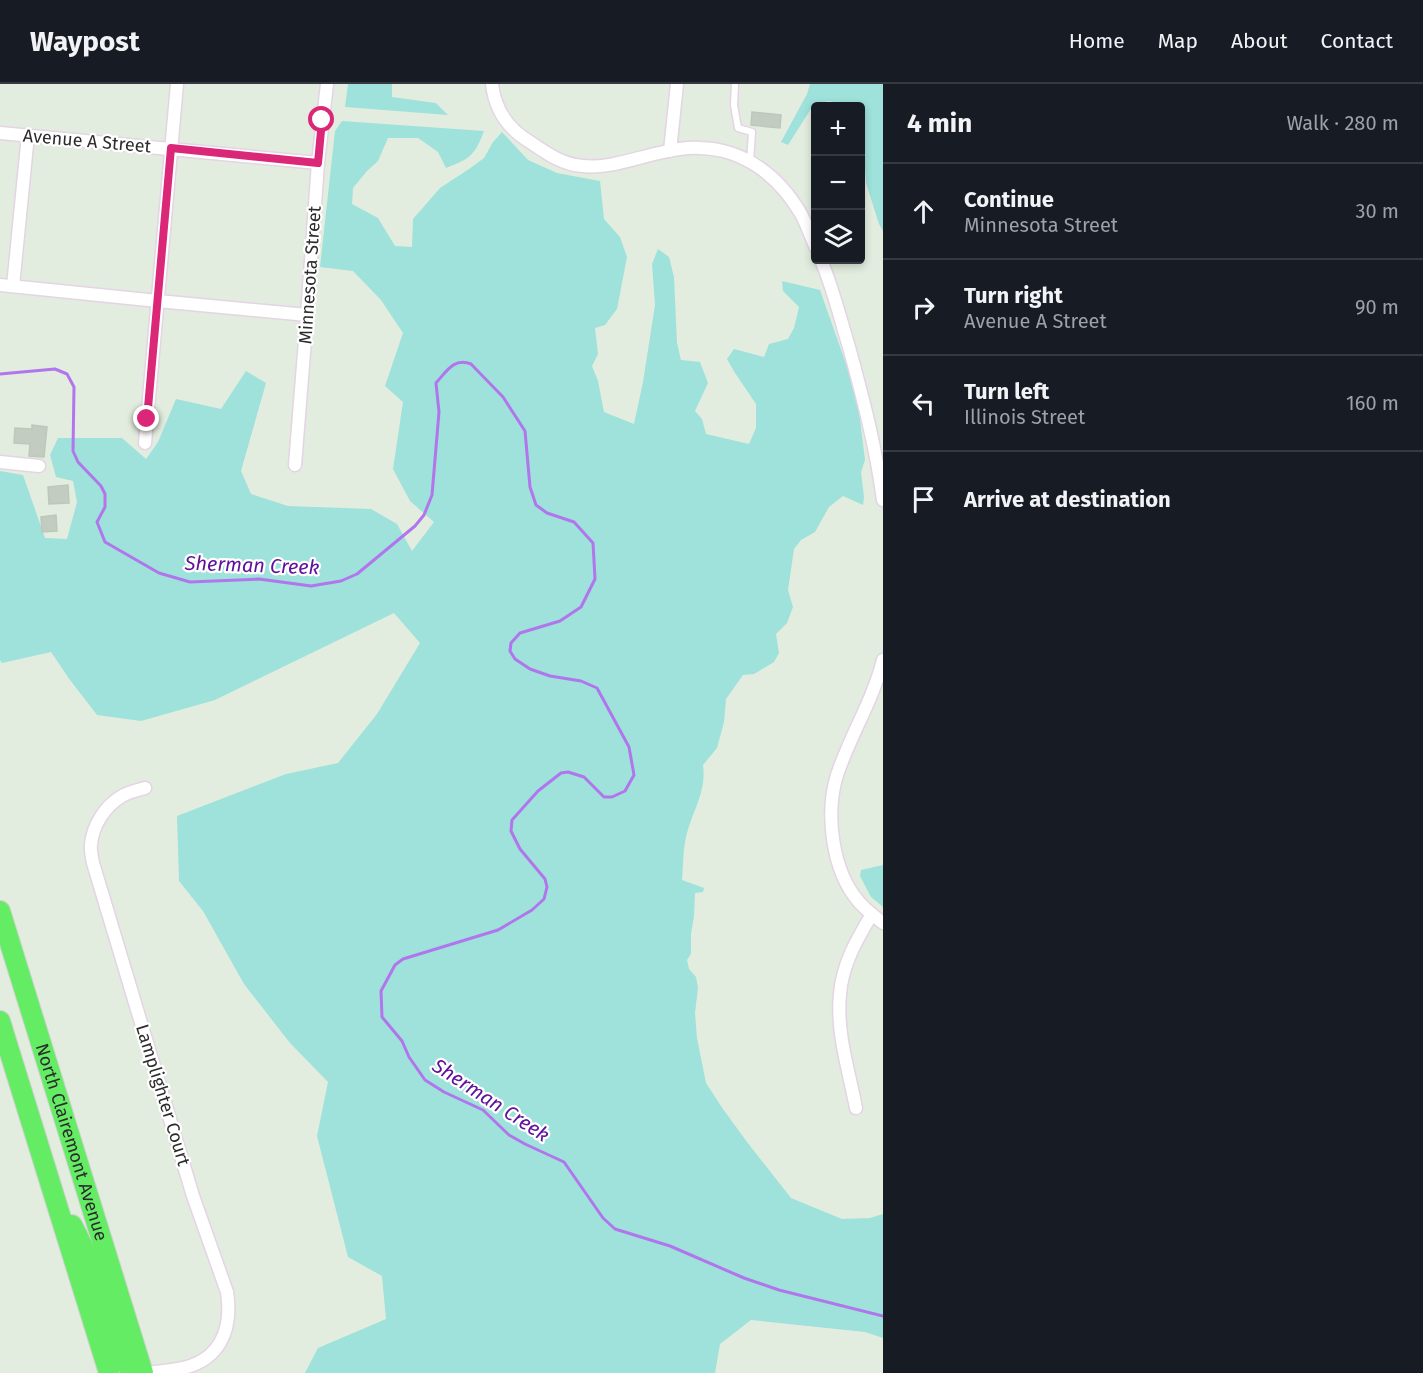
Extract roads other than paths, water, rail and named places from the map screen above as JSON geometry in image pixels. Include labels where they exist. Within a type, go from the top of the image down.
[{"type":"main road","name":"North Clairemont Avenue","points":[[0,911],[143,1373]]},
{"type":"main road","name":"North Clairemont Avenue","points":[[0,1021],[109,1373]]},
{"type":"main road","points":[[51,1186],[94,1270],[122,1356],[131,1368],[143,1373]]},
{"type":"street","points":[[145,442],[177,84]]},
{"type":"street","name":"Minnesota Street","points":[[294,465],[318,163],[327,84]]},
{"type":"street","points":[[492,84],[497,108],[512,129],[562,162],[584,167],[598,166],[698,147],[732,153],[750,160],[783,188],[802,215],[811,236]]},
{"type":"street","points":[[670,151],[677,84]]},
{"type":"street","name":"Avenue A Street","points":[[0,133],[318,163]]},
{"type":"street","points":[[28,135],[6,286],[307,315]]},
{"type":"street","points":[[822,264],[867,411],[883,500]]},
{"type":"street","points":[[0,462],[39,466]]},
{"type":"street","points":[[883,660],[876,683],[837,776],[831,814],[837,860],[844,878],[859,902],[883,923]]},
{"type":"street","name":"Lamplighter Court","points":[[143,1373],[180,1369],[201,1362],[220,1344],[225,1334],[229,1304],[227,1292],[193,1196],[93,863],[91,846],[98,820],[111,804],[123,795],[145,788]]},
{"type":"street","points":[[856,1108],[842,1036],[839,1013],[840,994],[849,958],[872,914]]},
{"type":"lane","points":[[735,84],[734,105],[738,128],[752,132],[750,160]]},
{"type":"waterway","name":"Sherman Creek","points":[[0,374],[55,369],[67,374],[74,387],[73,451],[78,462],[101,486],[105,494],[105,507],[97,522],[105,542],[159,573],[190,582],[259,579],[311,586],[341,581],[357,574],[415,526],[424,515],[432,495],[439,412],[436,383],[455,364],[465,362],[471,364],[503,397],[525,431],[530,487],[536,505],[547,513],[574,522],[593,543],[595,579],[581,607],[560,621],[520,633],[511,643],[510,651],[515,659],[530,669],[550,676],[581,681],[597,688],[629,747],[634,775],[625,791],[612,797],[604,797],[584,777],[568,772],[561,773],[538,791],[512,820],[511,831],[520,849],[545,879],[547,887],[544,899],[532,910],[498,930],[403,959],[395,965],[381,991],[382,1017],[402,1041],[409,1057],[425,1080],[444,1092],[483,1110],[509,1135],[564,1162],[603,1218],[615,1229],[670,1246],[744,1278],[779,1290],[883,1316]]}]
